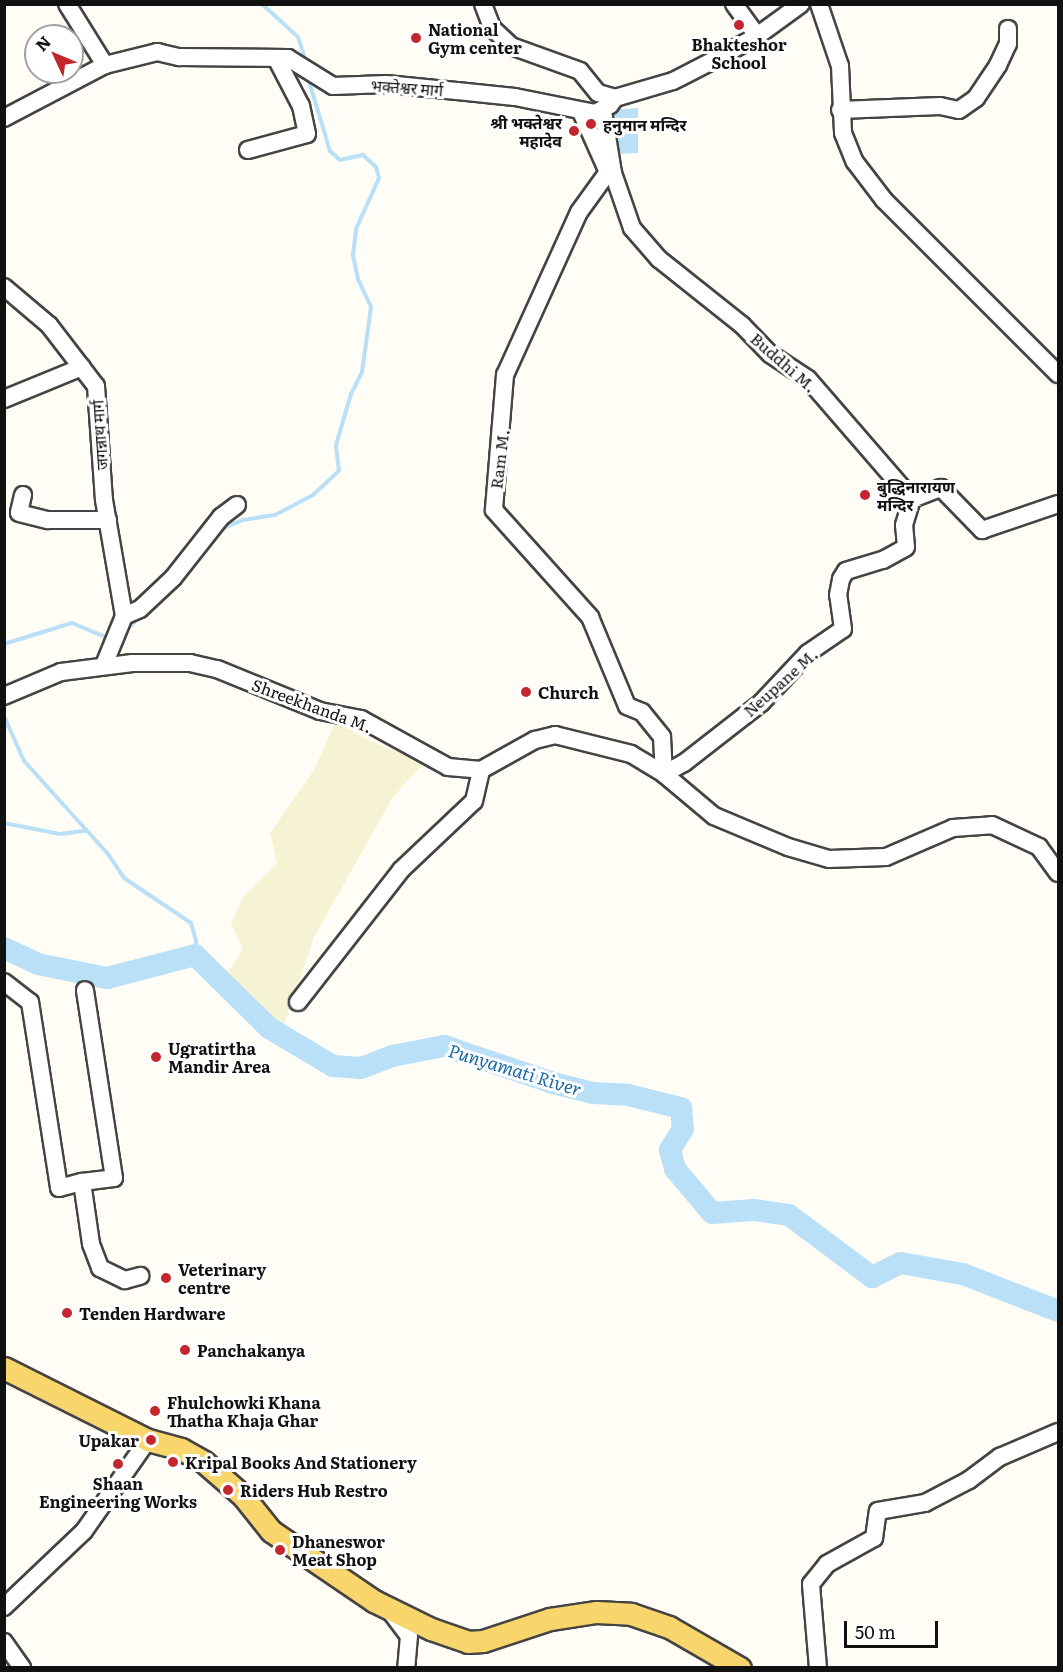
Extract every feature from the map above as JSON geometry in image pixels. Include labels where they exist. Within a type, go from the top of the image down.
[{"type":"main road","points":[[4,1368],[148,1440],[204,1462],[243,1496],[271,1531],[390,1611],[468,1642],[550,1619],[596,1612],[631,1614],[669,1627],[740,1668]]},
{"type":"street","points":[[67,4],[105,65]]},
{"type":"street","points":[[483,4],[492,28],[511,46],[580,71],[598,93],[615,98]]},
{"type":"street","points":[[734,4],[757,36]]},
{"type":"street","points":[[603,111],[615,98],[673,81],[757,36],[801,4]]},
{"type":"street","points":[[819,4],[840,66],[840,110],[843,133],[855,162],[884,200],[1059,374]]},
{"type":"street","points":[[840,110],[940,106],[959,110],[976,98],[998,65],[1008,44],[1008,29]]},
{"type":"street","name":"भक्तेश्वर मार्ग","points":[[4,118],[105,65],[157,52],[179,57],[277,60],[288,58],[333,86],[386,84],[503,96],[582,114],[603,111]]},
{"type":"street","points":[[248,150],[307,134],[301,106],[277,60]]},
{"type":"street","name":"Buddhi M.","points":[[603,111],[613,173],[632,228],[659,259],[742,325],[771,354],[808,380],[912,499]]},
{"type":"street","name":"Ram M.","points":[[582,114],[608,172],[579,212],[505,375],[494,510],[590,617],[627,706],[642,712],[662,737],[664,774]]},
{"type":"street","name":"जगन्नाथ मार्ग","points":[[4,287],[49,325],[96,386],[108,520],[121,622]]},
{"type":"street","points":[[4,399],[82,367]]},
{"type":"street","points":[[912,499],[941,488],[982,530],[1059,504]]},
{"type":"street","points":[[23,495],[19,513],[48,520],[108,520]]},
{"type":"street","name":"Neupane M.","points":[[664,774],[684,763],[761,703],[808,653],[843,629],[838,595],[841,579],[846,571],[883,560],[906,547],[904,525],[912,499]]},
{"type":"street","points":[[105,662],[121,622],[140,609],[173,578],[222,517],[237,505]]},
{"type":"street","name":"Shreekhanda M.","points":[[4,696],[61,672],[105,662],[190,663],[217,669],[320,711],[361,719],[448,767],[480,770]]},
{"type":"street","points":[[298,1002],[401,870],[474,801],[480,770],[535,740],[555,735],[631,754],[664,774],[714,816],[788,847],[829,859],[886,857],[953,828],[992,825],[1039,847],[1059,873]]},
{"type":"street","points":[[4,982],[30,1002],[59,1188],[114,1178],[85,990]]},
{"type":"street","points":[[82,1182],[91,1244],[100,1268],[125,1280],[140,1276]]},
{"type":"street","points":[[818,1668],[811,1584],[826,1564],[873,1538],[878,1511],[925,1503],[969,1480],[1000,1456],[1059,1432]]},
{"type":"street","points":[[4,1607],[84,1531],[148,1440]]},
{"type":"street","points":[[390,1611],[409,1636],[406,1668]]},
{"type":"street","points":[[4,1642],[22,1668]]},
{"type":"shaded area","points":[[336,721],[370,741],[424,763],[393,797],[314,937],[282,1030],[223,980],[243,949],[231,924],[243,897],[277,863],[270,833],[314,770]]},
{"type":"water","points":[[638,108],[638,153],[618,154],[609,110]]},
{"type":"waterway","points":[[262,4],[298,37],[304,55]]},
{"type":"waterway","points":[[219,530],[243,520],[275,515],[313,495],[339,471],[336,445],[351,394],[362,372],[371,307],[358,279],[353,255],[356,229],[379,178],[376,167],[363,155],[340,160],[330,151],[308,78]]},
{"type":"waterway","points":[[124,633],[139,617]]},
{"type":"waterway","points":[[4,644],[72,623],[110,639]]},
{"type":"waterway","points":[[4,716],[24,761],[108,854],[124,878],[191,923],[196,941],[195,955]]},
{"type":"waterway","points":[[4,823],[60,834],[86,831]]},
{"type":"waterway","name":"Punyamati River","points":[[4,948],[38,964],[107,978],[195,955],[269,1028],[333,1066],[361,1068],[392,1056],[444,1046],[553,1083],[593,1093],[628,1095],[681,1108],[683,1129],[670,1150],[675,1169],[712,1213],[754,1210],[789,1215],[872,1277],[901,1263],[963,1274],[1058,1311]]},
{"type":"place","name":"Bhakteshor School","points":[[739,25]]},
{"type":"place","name":"National Gym center","points":[[416,38]]},
{"type":"place","name":"हनुमान मन्दिर","points":[[591,124]]},
{"type":"place","name":"श्री भक्तेश्वर महादेव","points":[[574,131]]},
{"type":"place","name":"बुद्धिनारायण मन्दिर","points":[[865,495]]},
{"type":"place","name":"Church","points":[[526,692]]},
{"type":"place","name":"Ugratirtha Mandir Area","points":[[156,1057]]},
{"type":"place","name":"Veterinary centre","points":[[166,1278]]},
{"type":"place","name":"Tenden Hardware","points":[[67,1313]]},
{"type":"place","name":"Panchakanya","points":[[185,1350]]},
{"type":"place","name":"Fhulchowki Khana Thatha Khaja Ghar","points":[[155,1411]]},
{"type":"place","name":"Upakar","points":[[151,1440]]},
{"type":"place","name":"Kripal Books And Stationery","points":[[173,1462]]},
{"type":"place","name":"Shaan Engineering Works","points":[[118,1464]]},
{"type":"place","name":"Riders Hub Restro","points":[[228,1490]]},
{"type":"place","name":"Dhaneswor Meat Shop","points":[[280,1550]]}]
